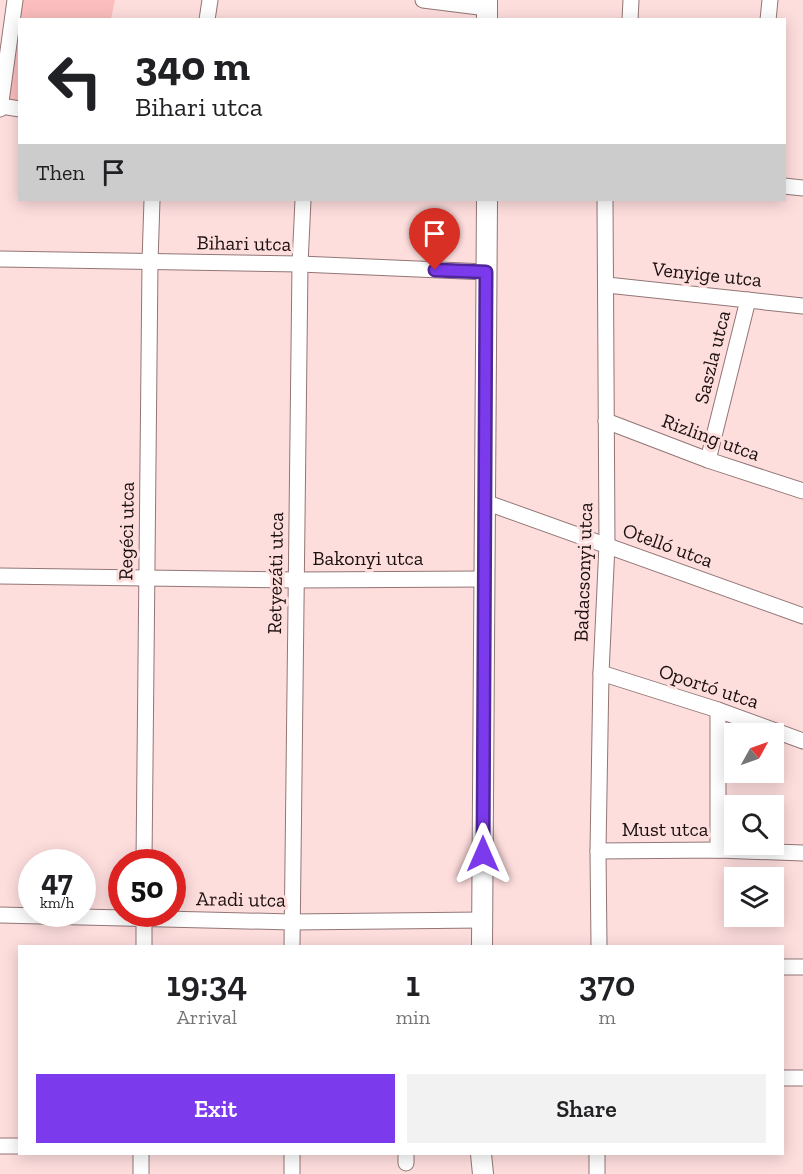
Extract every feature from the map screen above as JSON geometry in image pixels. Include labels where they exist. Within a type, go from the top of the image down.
[{"type":"main road","points":[[482,945],[487,201]]},
{"type":"street","points":[[15,0],[0,107],[18,109]]},
{"type":"street","points":[[207,18],[210,0]]},
{"type":"street","points":[[423,0],[487,9]]},
{"type":"street","points":[[630,18],[631,0]]},
{"type":"street","points":[[768,18],[770,0]]},
{"type":"street","points":[[786,186],[803,188]]},
{"type":"street","name":"Regéci utca","points":[[144,849],[152,201]]},
{"type":"street","name":"Retyezáti utca","points":[[292,945],[300,264],[303,201]]},
{"type":"street","name":"Badacsonyi utca","points":[[599,945],[601,673],[607,545],[605,201]]},
{"type":"street","name":"Bihari utca","points":[[0,259],[300,264],[486,272]]},
{"type":"street","name":"Venyige utca","points":[[607,285],[803,306]]},
{"type":"street","name":"Saszla utca","points":[[708,459],[748,300]]},
{"type":"street","name":"Rizling utca","points":[[606,421],[803,491]]},
{"type":"street","name":"Otelló utca","points":[[485,502],[803,616]]},
{"type":"street","name":"Bakonyi utca","points":[[0,576],[296,580],[485,579]]},
{"type":"street","name":"Oportó utca","points":[[601,673],[718,710],[803,741]]},
{"type":"street","points":[[718,710],[718,850]]},
{"type":"street","name":"Must utca","points":[[598,851],[718,850],[803,853]]},
{"type":"street","name":"Aradi utca","points":[[0,915],[108,916]]},
{"type":"street","name":"Aradi utca","points":[[186,918],[292,922],[482,920]]},
{"type":"street","points":[[144,927],[144,945]]},
{"type":"street","points":[[784,967],[803,967]]},
{"type":"street","points":[[784,1078],[803,1078]]},
{"type":"street","points":[[0,1146],[18,1146]]},
{"type":"street","points":[[141,1155],[141,1174]]},
{"type":"street","points":[[292,1155],[292,1174]]},
{"type":"street","points":[[597,1155],[597,1174]]},
{"type":"shaded area","points":[[21,0],[115,0],[111,18],[18,18]]},
{"type":"shaded area","points":[[18,20],[18,101],[6,99]]},
{"type":"route","points":[[435,270],[486,272],[483,854]]}]
